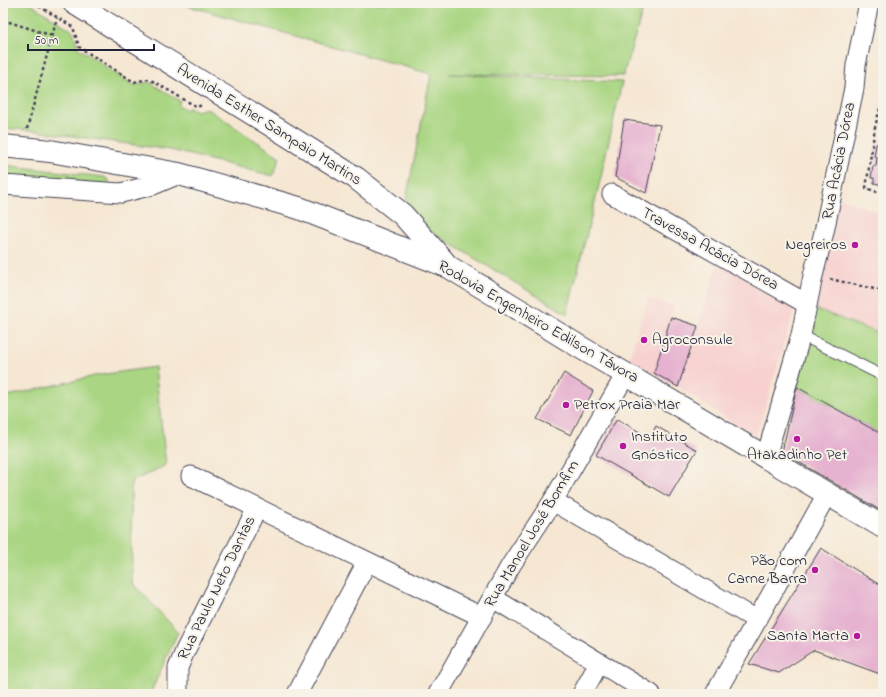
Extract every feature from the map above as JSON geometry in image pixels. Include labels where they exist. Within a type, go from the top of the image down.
[{"type":"main road","name":"Avenida Esther Sampaio Martins","points":[[74,3],[356,178],[403,215],[449,267]]},
{"type":"main road","name":"Rodovia Engenheiro Edilson Távora","points":[[3,146],[50,151],[179,174],[299,208],[449,267],[883,527]]},
{"type":"street","name":"Rua Acácia Dórea","points":[[766,457],[801,336],[812,276],[824,232],[854,88],[856,65],[869,3]]},
{"type":"street","points":[[3,185],[122,193],[153,185],[179,174]]},
{"type":"street","name":"Travessa Acácia Dórea","points":[[612,194],[808,304]]},
{"type":"street","name":"Rua Manoel José Bomfim","points":[[438,694],[511,565],[553,501],[626,374]]},
{"type":"street","points":[[191,476],[482,617]]},
{"type":"street","points":[[715,694],[827,494]]},
{"type":"street","points":[[553,501],[757,620]]},
{"type":"street","name":"Rua Paulo Neto Dantas","points":[[178,694],[178,668],[188,645],[257,508]]},
{"type":"street","points":[[297,694],[367,562]]},
{"type":"street","points":[[493,598],[651,694]]},
{"type":"street","points":[[582,694],[599,663]]},
{"type":"lane","points":[[801,336],[883,376]]},
{"type":"path","points":[[34,3],[73,27],[79,47],[134,82],[149,79],[197,107]]},
{"type":"path","points":[[25,135],[57,18]]},
{"type":"path","points":[[3,20],[52,36]]},
{"type":"path","points":[[883,97],[875,127],[866,188],[883,194]]},
{"type":"path","points":[[827,278],[883,291]]},
{"type":"shaded area","name":"Negreiros","points":[[837,197],[883,214],[883,335],[813,308]]},
{"type":"shaded area","points":[[719,261],[796,305],[756,438],[678,387]]},
{"type":"shaded area","points":[[648,298],[674,306],[654,373],[629,359]]},
{"type":"green space","points":[[3,3],[29,3],[73,31],[78,48],[133,85],[149,82],[180,101],[178,105],[187,110],[189,107],[197,111],[206,108],[280,157],[273,176],[171,150],[29,130],[3,128]]},
{"type":"green space","points":[[178,3],[645,3],[623,76],[449,74],[622,82],[600,181],[567,314],[403,215],[431,74]]},
{"type":"green space","points":[[3,165],[105,177],[110,182],[104,185],[3,178]]},
{"type":"green space","points":[[813,308],[883,335],[883,435],[797,387]]},
{"type":"green space","points":[[155,367],[166,465],[131,482],[132,582],[178,632],[150,694],[3,694],[3,397],[99,375]]},
{"type":"building","points":[[624,120],[660,125],[646,193],[615,177]]},
{"type":"building","points":[[880,141],[883,141],[883,185],[874,183],[874,178],[871,178],[873,166],[876,166],[877,157],[874,157],[876,144],[879,145]]},
{"type":"building","points":[[671,317],[698,326],[678,387],[654,373]]},
{"type":"building","name":"Petrox Praia Mar","points":[[564,373],[593,391],[571,435],[537,419]]},
{"type":"building","points":[[797,387],[883,435],[883,512],[782,452]]},
{"type":"building","points":[[617,419],[650,438],[656,426],[697,450],[669,497],[596,455]]},
{"type":"building","points":[[821,548],[883,587],[883,675],[814,650],[779,673],[749,664]]},
{"type":"place","name":"Negreiros","points":[[855,245]]},
{"type":"place","name":"Agroconsule","points":[[644,340]]},
{"type":"place","name":"Petrox Praia Mar","points":[[566,405]]},
{"type":"place","name":"Atakadinho Pet","points":[[797,439]]},
{"type":"place","name":"Instituto Gnóstico","points":[[623,446]]},
{"type":"place","name":"Pão com Carne Barra","points":[[815,570]]},
{"type":"place","name":"Santa Marta","points":[[857,636]]}]
